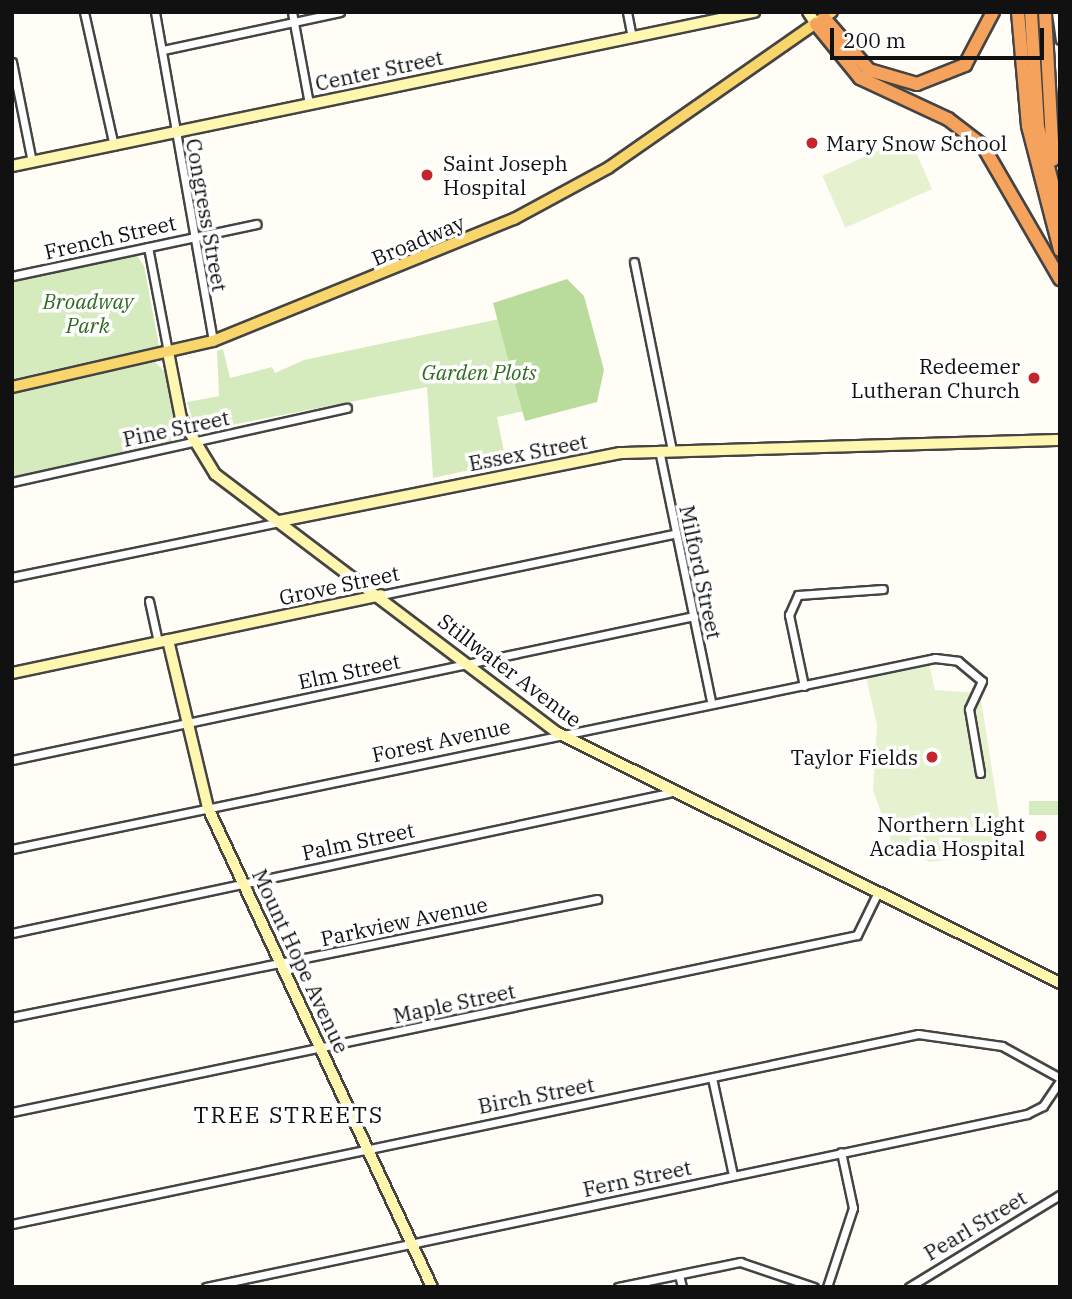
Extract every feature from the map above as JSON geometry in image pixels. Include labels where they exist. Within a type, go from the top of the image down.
[{"type":"highway","points":[[820,16],[869,70],[918,84],[942,80],[965,65],[993,12]]},
{"type":"highway","points":[[1018,12],[1026,119],[1060,250]]},
{"type":"highway","points":[[1031,12],[1034,96],[1060,213]]},
{"type":"highway","points":[[1045,12],[1054,191]]},
{"type":"highway","points":[[820,16],[860,78],[942,116],[983,146],[1060,279]]},
{"type":"main road","name":"Broadway","points":[[12,387],[213,341],[375,279],[566,193],[820,16]]},
{"type":"street","points":[[84,12],[114,146]]},
{"type":"street","name":"Congress Street","points":[[155,12],[174,132],[213,341]]},
{"type":"street","points":[[292,12],[309,104]]},
{"type":"street","points":[[163,50],[340,12]]},
{"type":"street","points":[[627,12],[632,37]]},
{"type":"street","name":"Center Street","points":[[12,166],[754,12]]},
{"type":"street","points":[[1056,12],[1060,40]]},
{"type":"street","points":[[12,62],[32,162]]},
{"type":"street","name":"French Street","points":[[12,276],[257,224]]},
{"type":"street","name":"Stillwater Avenue","points":[[148,247],[168,352],[192,443],[215,474],[382,595],[465,664],[558,733],[669,793],[1060,983]]},
{"type":"street","points":[[634,262],[672,450]]},
{"type":"street","name":"Pine Street","points":[[12,482],[347,408]]},
{"type":"street","name":"Essex Street","points":[[12,578],[279,522],[659,450],[1060,440]]},
{"type":"street","name":"Milford Street","points":[[659,450],[673,534],[694,616],[711,700]]},
{"type":"street","name":"Grove Street","points":[[12,673],[673,534]]},
{"type":"street","points":[[804,686],[789,615],[798,595],[883,589]]},
{"type":"street","points":[[149,601],[163,641]]},
{"type":"street","name":"Elm Street","points":[[12,760],[694,616]]},
{"type":"street","name":"Mount Hope Avenue","points":[[163,641],[188,724],[208,808],[432,1287]]},
{"type":"street","name":"Forest Avenue","points":[[12,849],[711,700],[804,686],[935,658],[958,661],[982,681],[970,709],[980,773]]},
{"type":"street","name":"Palm Street","points":[[12,933],[669,793]]},
{"type":"street","name":"Maple Street","points":[[12,1112],[857,935],[877,894]]},
{"type":"street","name":"Parkview Avenue","points":[[12,1017],[597,899]]},
{"type":"street","name":"Birch Street","points":[[12,1224],[365,1147],[921,1034],[1002,1046],[1060,1079]]},
{"type":"street","points":[[712,1078],[733,1175]]},
{"type":"street","name":"Fern Street","points":[[206,1287],[1027,1114],[1043,1106],[1060,1079]]},
{"type":"street","points":[[827,1287],[853,1208],[841,1152]]},
{"type":"street","name":"Pearl Street","points":[[909,1287],[1060,1195]]},
{"type":"street","points":[[618,1287],[740,1262],[814,1287]]},
{"type":"street","points":[[679,1275],[682,1287]]},
{"type":"green space","points":[[909,137],[932,189],[845,228],[822,176]]},
{"type":"green space","name":"Broadway Park","points":[[136,254],[144,266],[159,346],[12,379],[12,280]]},
{"type":"green space","points":[[567,279],[584,296],[604,370],[597,402],[525,421],[493,303]]},
{"type":"green space","name":"Garden Plots","points":[[557,307],[575,400],[497,417],[506,462],[433,478],[427,387],[226,426],[222,412],[192,418],[187,402],[219,396],[217,351],[223,349],[230,378],[272,367],[275,373],[304,360]]},
{"type":"green space","name":"Broadway Park","points":[[155,362],[164,371],[182,439],[12,479],[12,393]]},
{"type":"green space","name":"Taylor Fields","points":[[929,664],[935,690],[980,693],[1005,853],[929,862],[892,843],[873,790],[877,725],[866,677]]},
{"type":"green space","points":[[1029,801],[1058,801],[1058,815],[1029,815]]},
{"type":"place","name":"Mary Snow School","points":[[812,143]]},
{"type":"place","name":"Saint Joseph Hospital","points":[[427,175]]},
{"type":"place","name":"Redeemer Lutheran Church","points":[[1034,378]]},
{"type":"place","name":"Taylor Fields","points":[[932,757]]},
{"type":"place","name":"Northern Light Acadia Hospital","points":[[1041,836]]},
{"type":"district","name":"TREE STREETS","points":[[289,1114]]}]
